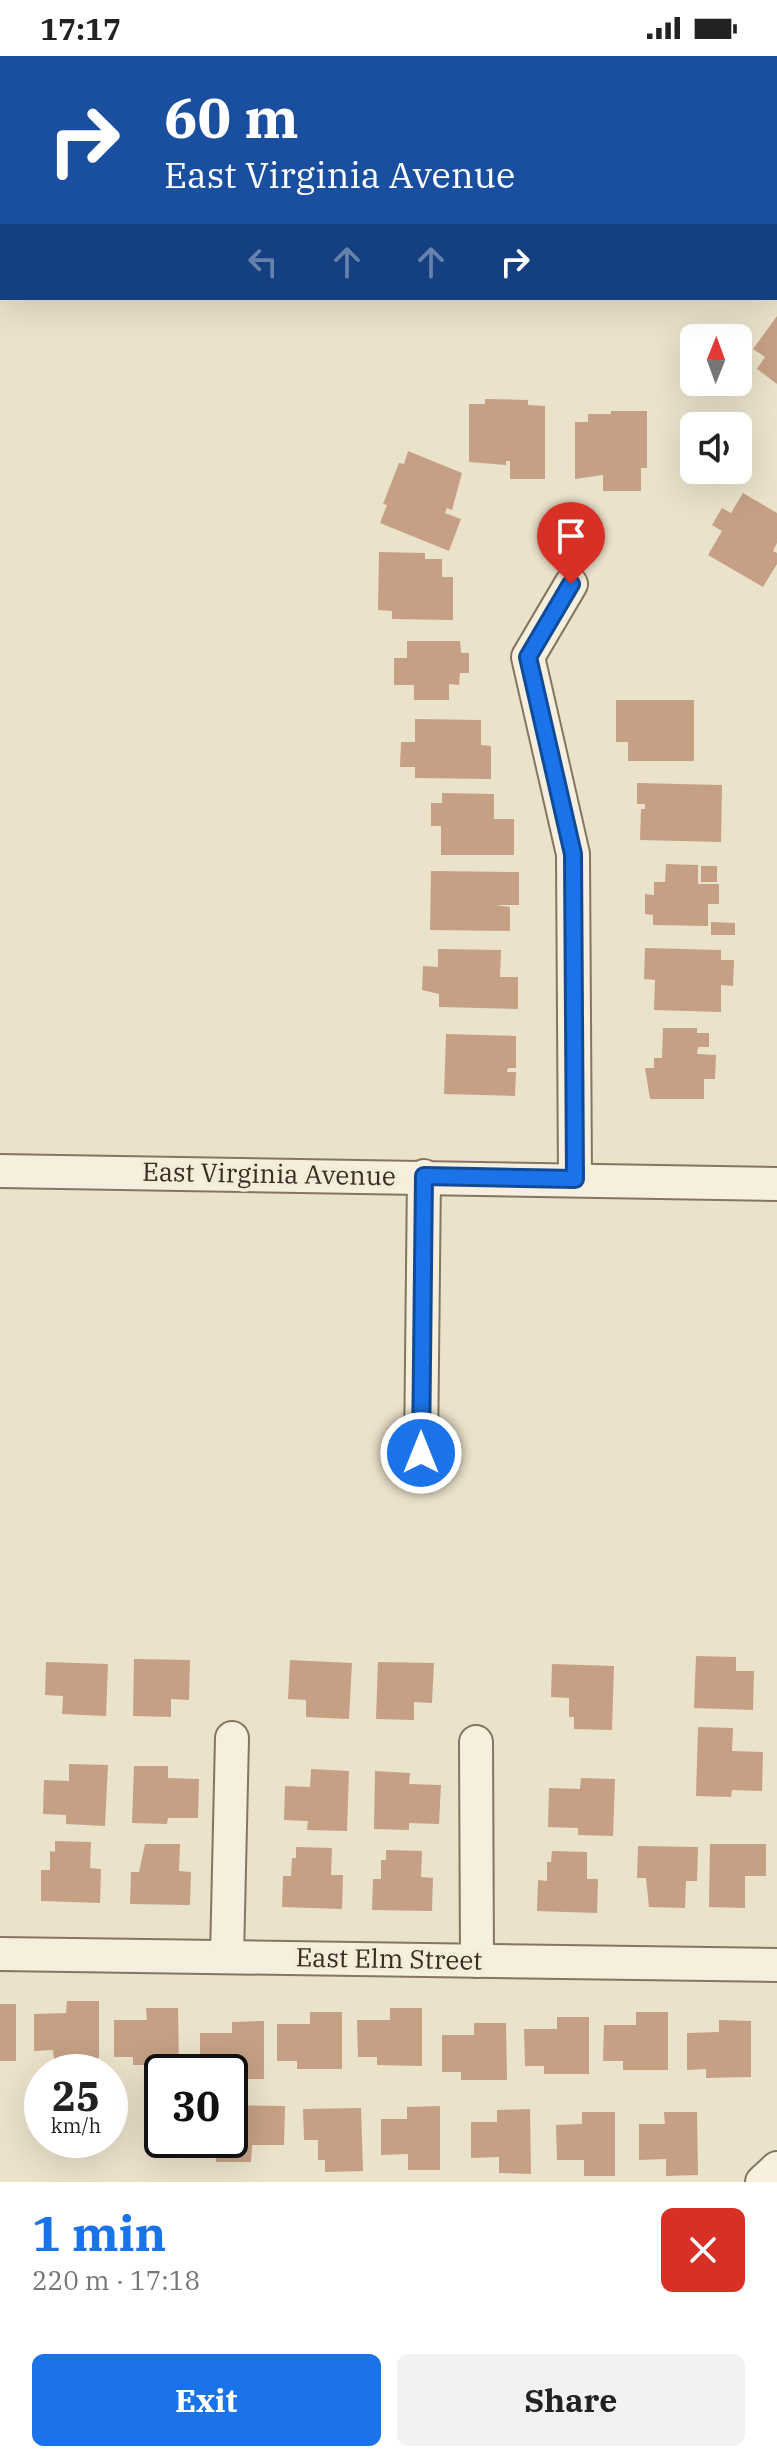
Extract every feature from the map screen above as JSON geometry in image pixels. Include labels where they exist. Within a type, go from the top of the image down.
[{"type":"street","points":[[571,584],[528,657],[573,854],[575,1179]]},
{"type":"street","name":"East Virginia Avenue","points":[[0,1171],[777,1184]]},
{"type":"street","points":[[421,1453],[424,1176]]},
{"type":"street","points":[[227,1957],[232,1738]]},
{"type":"street","points":[[476,1742],[477,1961]]},
{"type":"street","name":"East Elm Street","points":[[0,1954],[777,1965]]},
{"type":"street","points":[[762,2182],[777,2168]]},
{"type":"building","points":[[777,316],[777,384],[757,369],[765,357],[753,349]]},
{"type":"building","points":[[485,399],[528,400],[528,405],[545,406],[545,479],[510,479],[510,461],[506,461],[506,465],[469,462],[469,404],[485,404]]},
{"type":"building","points":[[611,411],[647,411],[647,468],[641,468],[641,491],[603,491],[603,475],[575,479],[575,422],[588,422],[588,414],[611,414]]},
{"type":"building","points":[[408,451],[462,473],[452,510],[447,508],[445,513],[461,519],[449,551],[380,523],[387,505],[383,504],[399,463],[404,464]]},
{"type":"building","points":[[743,493],[777,513],[777,543],[773,551],[777,553],[777,564],[763,587],[708,555],[722,531],[712,525],[722,508],[731,513]]},
{"type":"building","points":[[379,552],[425,553],[425,559],[442,559],[442,577],[453,577],[453,620],[392,619],[392,611],[378,610]]},
{"type":"building","points":[[407,641],[460,641],[461,653],[469,653],[469,673],[460,673],[459,685],[449,684],[449,700],[414,700],[414,685],[394,685],[394,658],[407,658]]},
{"type":"building","points":[[616,700],[694,700],[694,761],[628,761],[628,742],[616,742]]},
{"type":"building","points":[[415,719],[481,720],[481,745],[491,746],[491,779],[415,778],[415,767],[400,767],[401,742],[415,742]]},
{"type":"building","points":[[637,783],[722,785],[721,842],[640,840],[641,809],[645,809],[645,804],[637,804]]},
{"type":"building","points":[[442,793],[494,794],[494,819],[514,819],[514,855],[441,855],[441,826],[431,826],[431,803],[442,803]]},
{"type":"building","points":[[666,864],[698,865],[698,884],[719,884],[719,904],[708,904],[708,926],[653,925],[653,915],[645,914],[645,894],[654,895],[654,882],[665,882]]},
{"type":"building","points":[[701,866],[717,866],[717,882],[701,882]]},
{"type":"building","points":[[431,871],[519,872],[519,905],[495,905],[510,907],[510,931],[430,930]]},
{"type":"building","points":[[711,922],[735,923],[735,935],[711,935]]},
{"type":"building","points":[[645,948],[721,950],[721,960],[734,960],[733,986],[721,985],[721,1012],[654,1010],[655,980],[644,979]]},
{"type":"building","points":[[438,949],[501,950],[500,977],[518,977],[518,1009],[439,1007],[439,994],[422,990],[423,966],[438,967]]},
{"type":"building","points":[[663,1028],[697,1028],[697,1033],[709,1033],[709,1047],[698,1047],[697,1054],[716,1055],[715,1079],[704,1079],[704,1099],[650,1099],[645,1068],[654,1068],[654,1058],[662,1058]]},
{"type":"building","points":[[446,1034],[516,1036],[516,1068],[508,1068],[507,1072],[516,1072],[515,1096],[444,1094]]},
{"type":"building","points":[[696,1656],[736,1657],[736,1671],[754,1671],[753,1710],[694,1708]]},
{"type":"building","points":[[134,1659],[190,1660],[189,1700],[171,1699],[171,1717],[133,1716]]},
{"type":"building","points":[[290,1660],[352,1663],[349,1719],[306,1717],[306,1700],[288,1699]]},
{"type":"building","points":[[46,1662],[108,1664],[106,1716],[62,1714],[63,1696],[45,1695]]},
{"type":"building","points":[[378,1662],[434,1663],[432,1703],[414,1702],[414,1720],[376,1719]]},
{"type":"building","points":[[552,1664],[614,1666],[612,1730],[574,1729],[574,1717],[569,1717],[569,1698],[551,1697]]},
{"type":"building","points":[[698,1727],[733,1728],[732,1751],[763,1752],[762,1791],[732,1790],[731,1797],[696,1796]]},
{"type":"building","points":[[69,1764],[108,1765],[105,1826],[66,1824],[66,1815],[43,1814],[44,1780],[69,1781]]},
{"type":"building","points":[[134,1766],[168,1766],[168,1778],[199,1779],[198,1818],[168,1818],[167,1824],[132,1823]]},
{"type":"building","points":[[311,1769],[349,1771],[347,1831],[307,1830],[308,1821],[284,1820],[285,1786],[310,1787]]},
{"type":"building","points":[[375,1771],[410,1773],[409,1784],[441,1785],[439,1824],[409,1823],[409,1830],[374,1829]]},
{"type":"building","points":[[581,1778],[615,1779],[613,1836],[578,1835],[578,1828],[548,1827],[549,1788],[580,1789]]},
{"type":"building","points":[[55,1841],[91,1842],[90,1868],[101,1869],[100,1903],[41,1901],[41,1870],[50,1870],[50,1851],[55,1852]]},
{"type":"building","points":[[145,1844],[180,1844],[179,1871],[191,1872],[190,1905],[130,1904],[131,1872],[139,1872]]},
{"type":"building","points":[[710,1844],[766,1844],[766,1876],[745,1876],[745,1908],[709,1907]]},
{"type":"building","points":[[638,1846],[698,1847],[697,1881],[686,1881],[685,1908],[649,1907],[646,1878],[637,1878]]},
{"type":"building","points":[[296,1847],[332,1848],[331,1875],[343,1875],[342,1909],[282,1907],[283,1876],[291,1876]]},
{"type":"building","points":[[386,1850],[422,1851],[421,1877],[433,1878],[432,1911],[372,1910],[373,1879],[381,1879],[381,1860],[386,1860]]},
{"type":"building","points":[[552,1851],[587,1852],[587,1879],[598,1879],[597,1913],[537,1911],[538,1880],[547,1881],[547,1862],[551,1862]]},
{"type":"building","points":[[67,2001],[99,2001],[99,2054],[34,2051],[34,2014],[66,2013]]},
{"type":"building","points":[[0,2004],[16,2004],[16,2061],[0,2061]]},
{"type":"building","points":[[146,2008],[178,2008],[179,2054],[144,2054],[144,2065],[133,2065],[133,2057],[128,2057],[128,2054],[114,2054],[114,2020],[147,2020]]},
{"type":"building","points":[[390,2008],[422,2008],[422,2066],[377,2065],[377,2057],[358,2057],[357,2020],[390,2020]]},
{"type":"building","points":[[310,2012],[342,2012],[342,2069],[297,2069],[297,2061],[277,2061],[277,2024],[310,2024]]},
{"type":"building","points":[[636,2012],[668,2012],[668,2070],[623,2070],[623,2061],[603,2061],[604,2025],[636,2025]]},
{"type":"building","points":[[557,2017],[589,2017],[589,2074],[544,2074],[544,2066],[525,2066],[524,2029],[557,2029]]},
{"type":"building","points":[[719,2020],[751,2021],[751,2077],[706,2078],[706,2069],[687,2070],[687,2033],[719,2032]]},
{"type":"building","points":[[264,2021],[264,2079],[248,2079],[248,2054],[200,2054],[200,2033],[232,2033],[232,2022]]},
{"type":"building","points":[[474,2023],[506,2023],[507,2080],[461,2080],[461,2072],[442,2072],[442,2035],[474,2035]]},
{"type":"building","points":[[248,2105],[285,2106],[284,2145],[252,2145],[251,2162],[216,2162],[216,2158],[248,2158]]},
{"type":"building","points":[[440,2106],[440,2170],[408,2170],[408,2154],[381,2155],[381,2119],[407,2119],[407,2107]]},
{"type":"building","points":[[361,2108],[363,2171],[325,2172],[325,2160],[318,2160],[318,2140],[304,2140],[303,2109]]},
{"type":"building","points":[[530,2109],[531,2174],[499,2173],[499,2157],[471,2158],[471,2122],[497,2122],[497,2110]]},
{"type":"building","points":[[582,2112],[615,2112],[615,2176],[584,2176],[584,2160],[557,2160],[556,2125],[582,2124]]},
{"type":"building","points":[[664,2112],[697,2112],[698,2175],[666,2176],[666,2159],[639,2160],[639,2124],[665,2124]]},
{"type":"route","points":[[421,1453],[424,1176],[575,1179],[573,854],[528,657],[571,584]]}]
